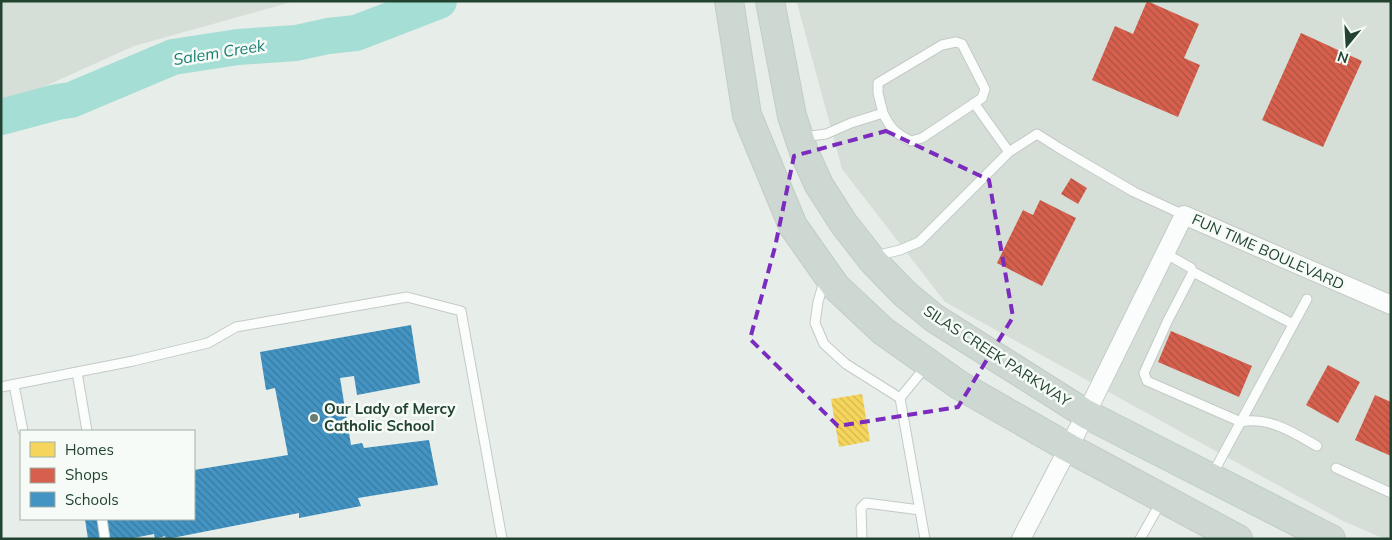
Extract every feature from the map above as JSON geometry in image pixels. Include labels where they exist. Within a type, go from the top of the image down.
[{"type":"main road","points":[[729,1],[747,115],[793,226],[836,287],[883,331],[959,385],[1069,448],[1238,539]]},
{"type":"main road","name":"SILAS CREEK PARKWAY","points":[[770,1],[792,116],[804,152],[819,185],[844,224],[905,294],[934,318],[1086,414],[1331,539]]},
{"type":"street","name":"FUN TIME BOULEVARD","points":[[1021,539],[1069,448],[1184,215],[1391,305]]},
{"type":"lane","points":[[956,42],[962,44],[985,89],[982,98],[922,138],[911,141],[899,136],[888,123],[883,112],[878,93],[878,83],[942,45],[956,42]]},
{"type":"lane","points":[[974,103],[1009,152]]},
{"type":"lane","points":[[799,137],[826,134],[883,112]]},
{"type":"lane","points":[[870,256],[900,250],[919,242],[1009,152],[1037,134],[1134,192],[1184,215]]},
{"type":"lane","points":[[1165,254],[1191,268],[1193,272],[1293,324]]},
{"type":"lane","points":[[1193,272],[1168,320],[1144,373],[1147,381],[1241,422],[1250,420],[1266,422],[1284,428],[1318,446]]},
{"type":"lane","points":[[826,273],[818,302],[815,323],[824,344],[846,364],[900,398],[925,539]]},
{"type":"lane","points":[[1,387],[208,343],[236,327],[407,297],[461,311],[502,539]]},
{"type":"lane","points":[[1210,477],[1307,299]]},
{"type":"lane","points":[[900,398],[928,364]]},
{"type":"lane","points":[[77,372],[87,430]]},
{"type":"lane","points":[[14,385],[23,430]]},
{"type":"lane","points":[[1336,468],[1391,494]]},
{"type":"lane","points":[[1140,539],[1163,499]]},
{"type":"lane","points":[[862,539],[861,508],[866,503],[920,510]]},
{"type":"lane","points":[[102,520],[105,539]]},
{"type":"highlighted area","points":[[886,131],[989,180],[1013,317],[958,407],[838,426],[750,339],[775,247],[794,156]]},
{"type":"shaded area","points":[[1,1],[295,1],[134,46],[1,106]]},
{"type":"shaded area","points":[[808,1],[1391,1],[1391,539],[1385,539],[1343,521],[945,302],[842,169],[797,3]]},
{"type":"building: Homes","points":[[862,394],[870,441],[839,447],[831,399]]},
{"type":"building: Shops","points":[[1147,1],[1199,24],[1184,58],[1200,65],[1178,117],[1092,80],[1115,26],[1133,34]]},
{"type":"building: Shops","points":[[1301,33],[1362,61],[1323,147],[1262,120]]},
{"type":"building: Shops","points":[[1071,178],[1087,188],[1078,204],[1061,194]]},
{"type":"building: Shops","points":[[1040,200],[1076,218],[1042,286],[997,263],[1023,210],[1033,215]]},
{"type":"building: Shops","points":[[1171,331],[1252,366],[1239,397],[1158,362]]},
{"type":"building: Shops","points":[[1328,365],[1360,382],[1338,423],[1306,405]]},
{"type":"building: Shops","points":[[1375,395],[1391,402],[1391,456],[1355,440]]},
{"type":"building: Schools","name":"Our Lady of Mercy Catholic School","points":[[411,325],[420,383],[357,395],[354,376],[340,378],[351,445],[362,443],[364,448],[429,440],[438,485],[358,498],[361,506],[299,518],[299,513],[167,539],[165,536],[155,539],[154,534],[128,539],[88,539],[85,520],[195,520],[195,470],[288,455],[275,388],[266,390],[260,352]]},
{"type":"waterway","name":"Salem Creek","points":[[1,117],[71,100],[173,57],[238,47],[296,43],[328,36],[356,33],[439,1]]},
{"type":"place","name":"Our Lady of Mercy Catholic School","points":[[314,418]]}]
